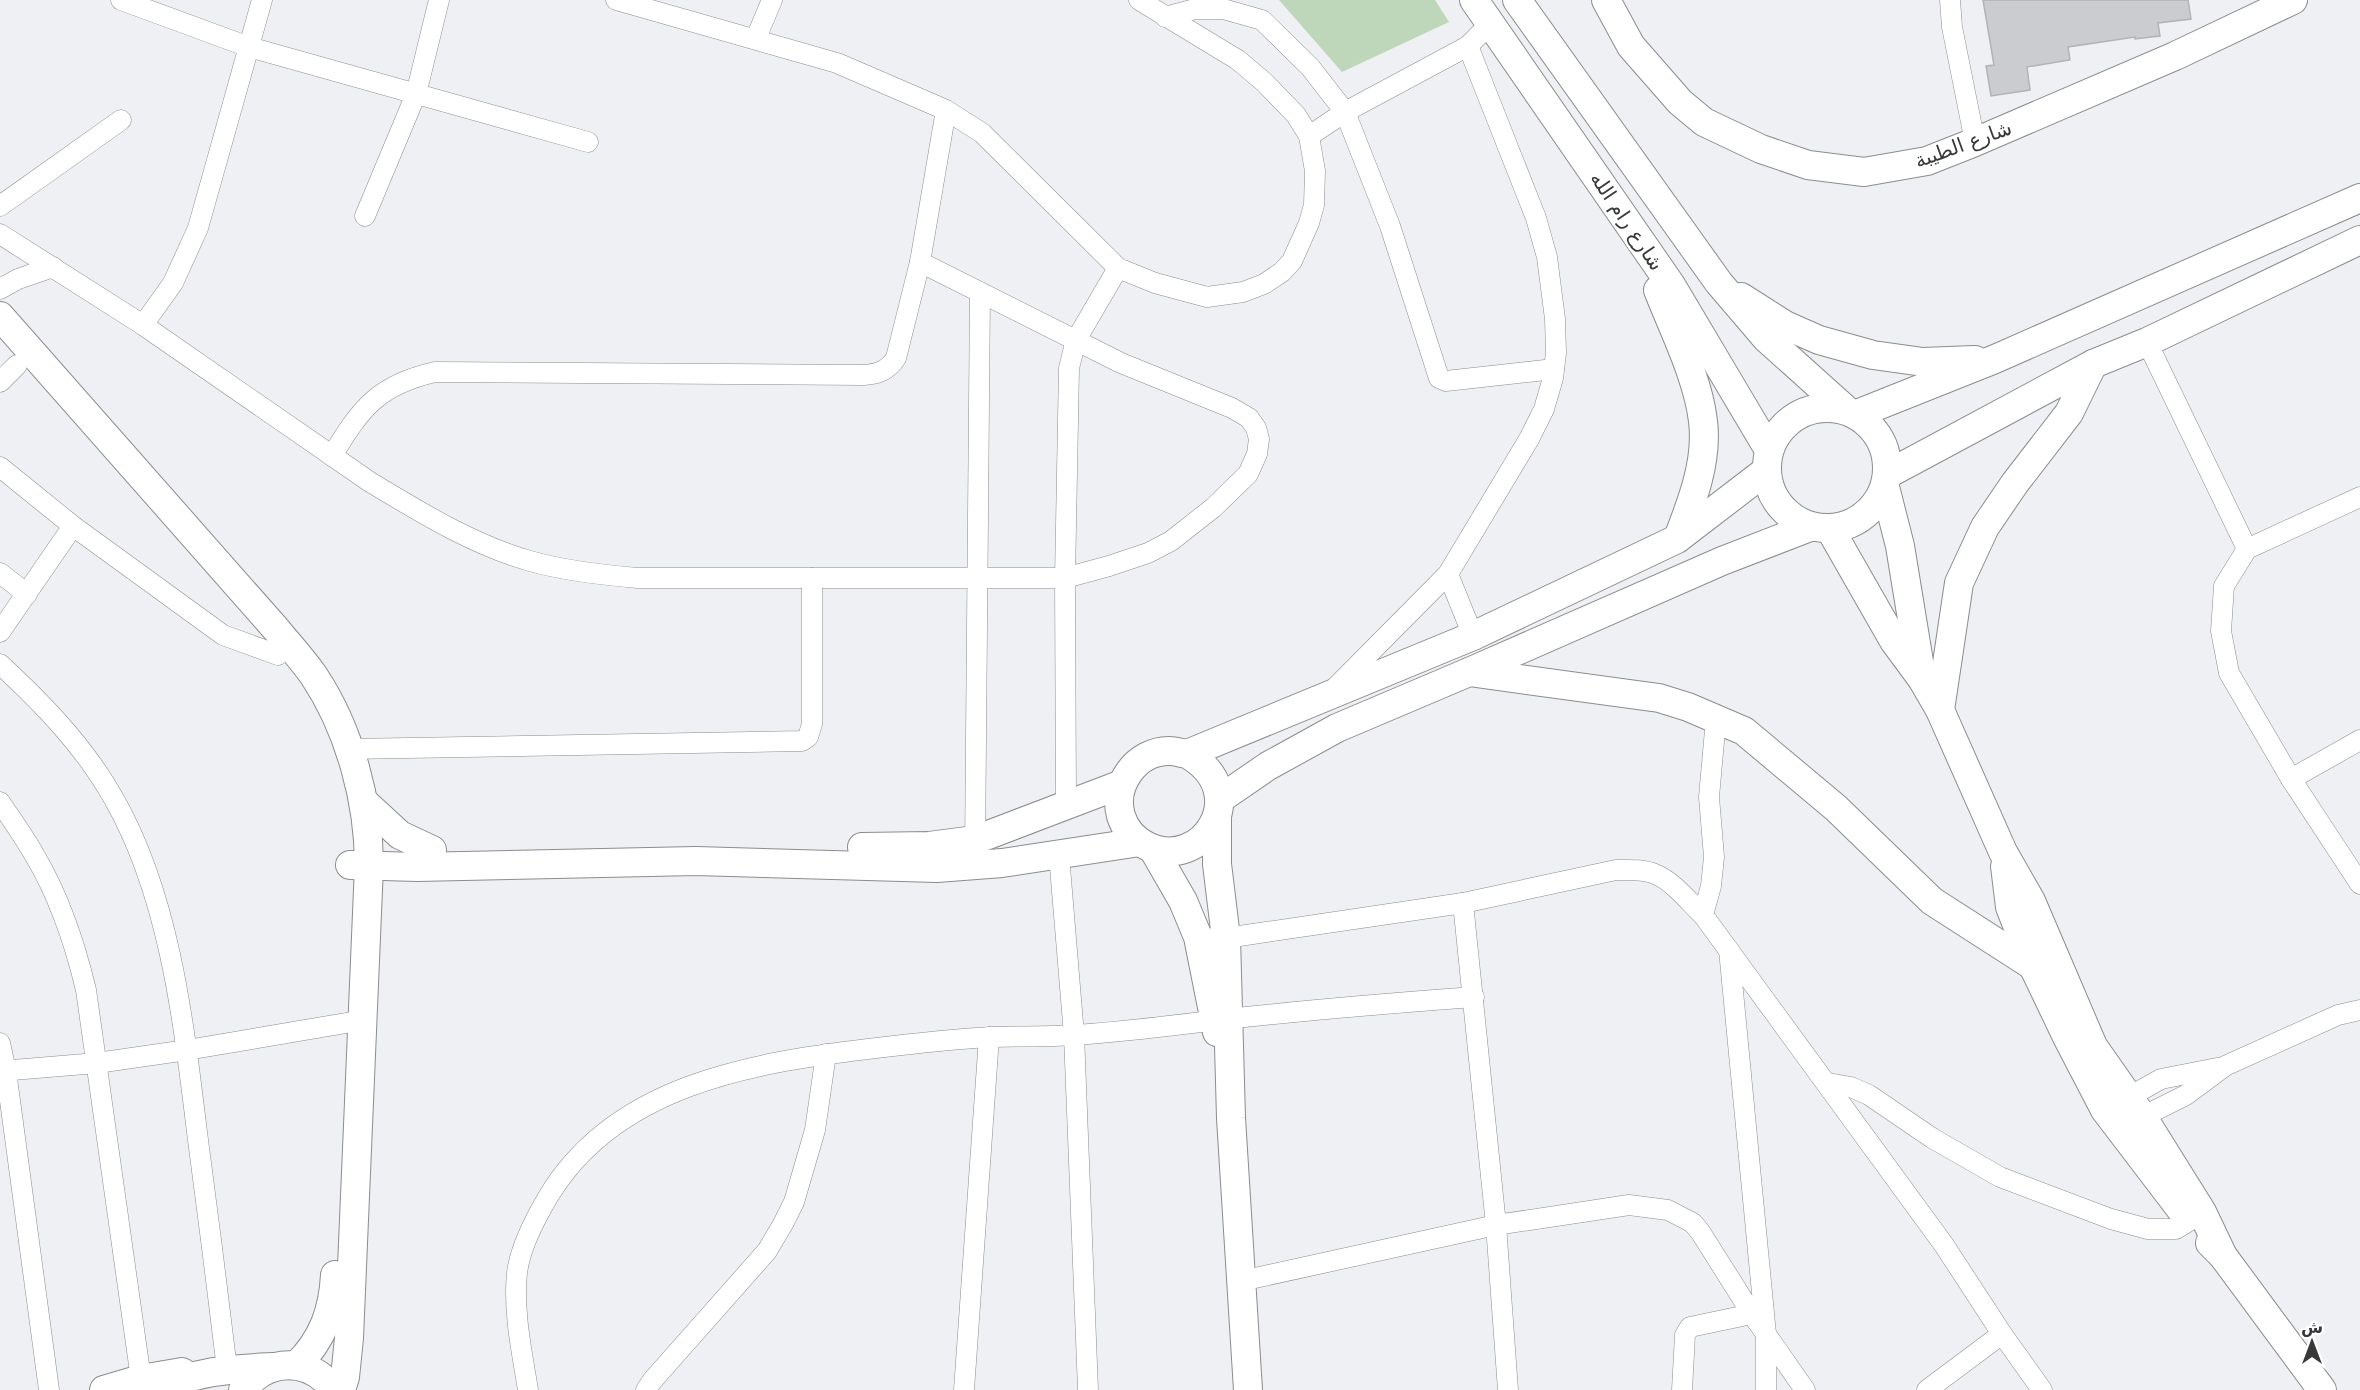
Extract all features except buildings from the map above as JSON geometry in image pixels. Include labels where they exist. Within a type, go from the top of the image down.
[{"type":"street","points":[[121,0],[249,47],[588,142]]},
{"type":"street","points":[[143,325],[172,283],[198,228],[262,0]]},
{"type":"street","points":[[365,216],[416,94],[439,0]]},
{"type":"street","points":[[616,0],[756,38],[848,67],[946,111],[982,133],[1118,268],[1155,283],[1207,297],[1243,291],[1264,284],[1282,272],[1298,251],[1314,205],[1315,171],[1309,136],[1296,115],[1264,82],[1238,60],[1139,0]]},
{"type":"street","points":[[756,38],[772,0]]},
{"type":"street","name":"شارع رام الله","points":[[1474,0],[1636,232],[1676,294],[1768,460]]},
{"type":"street","name":"شارع رام الله","points":[[1517,0],[1719,283],[1766,338],[1850,411]]},
{"type":"street","name":"شارع الطيبة","points":[[1606,0],[1630,46],[1680,102],[1704,122],[1761,149],[1808,165],[1864,172],[1927,161],[1976,142],[2175,56],[2293,0]]},
{"type":"street","points":[[1950,0],[1952,27],[1976,142]]},
{"type":"street","points":[[1165,17],[1196,9],[1223,9],[1262,20],[1310,67],[1345,112],[1390,226],[1439,378],[1446,381],[1554,369]]},
{"type":"street","points":[[1309,136],[1345,112],[1468,46],[1490,24]]},
{"type":"street","points":[[1328,695],[1448,574],[1529,439],[1544,409],[1554,369],[1555,319],[1547,256],[1536,218],[1468,46]]},
{"type":"street","points":[[332,456],[357,417],[376,398],[410,378],[435,372],[864,375],[884,371],[896,357],[920,262],[946,111]]},
{"type":"street","points":[[0,206],[121,120]]},
{"type":"street","points":[[2223,1257],[2202,1212],[2124,1113],[2031,901],[2003,852],[1940,710],[1922,679],[1894,641],[1820,528],[1790,514],[1778,501],[1770,485],[1768,460],[1777,435],[1801,415],[1820,409],[1850,411],[1995,359],[2360,198]]},
{"type":"street","points":[[1636,232],[1698,394],[1703,423],[1702,459],[1692,502],[1677,538]]},
{"type":"street","points":[[0,234],[143,325],[370,482],[440,522],[499,550],[530,561],[597,575],[638,578],[1065,578],[1138,556],[1171,541],[1213,508],[1248,474],[1257,454],[1259,439],[1256,428],[1249,418],[1232,408],[1120,363],[920,262]]},
{"type":"street","points":[[975,852],[1059,855],[1146,846],[1172,852],[1191,847],[1206,835],[1218,809],[1268,766],[1337,728],[1722,561],[1820,528],[1852,522],[1865,514],[1877,502],[1886,480],[2092,364],[2147,342],[2360,240]]},
{"type":"street","points":[[0,255],[17,245]]},
{"type":"street","points":[[0,289],[18,279],[53,267]]},
{"type":"street","points":[[1066,805],[1065,578],[1069,368],[1076,340],[1118,268]]},
{"type":"street","points":[[1719,283],[1785,325],[1819,340],[1873,355],[1923,362],[1995,359]]},
{"type":"street","points":[[975,852],[980,292]]},
{"type":"street","points":[[0,316],[314,675],[336,715],[348,749],[363,801],[354,1022],[349,1338],[341,1390]]},
{"type":"street","points":[[2147,342],[2247,549]]},
{"type":"street","points":[[6,364],[278,655],[308,692],[326,726],[338,758],[367,899],[354,1022],[333,1300],[318,1341],[285,1366],[235,1380],[177,1372],[151,1384],[104,1390]]},
{"type":"street","points":[[1940,710],[1959,583],[1985,527],[2015,483],[2069,413],[2092,364]]},
{"type":"street","points":[[1850,411],[1870,425],[1885,455],[1886,480],[1900,546],[1922,679]]},
{"type":"street","points":[[1187,754],[1473,636],[1677,538],[1768,460]]},
{"type":"street","points":[[0,467],[73,526],[223,636],[278,655]]},
{"type":"street","points":[[2360,496],[2247,549],[2224,586],[2221,631],[2229,673],[2291,779],[2360,884]]},
{"type":"street","points":[[0,632],[73,526]]},
{"type":"street","points":[[0,573],[27,594]]},
{"type":"street","points":[[1448,574],[1473,636]]},
{"type":"street","points":[[348,749],[802,741],[808,737],[812,724],[812,578]]},
{"type":"street","points":[[0,664],[44,705],[93,764],[115,800],[137,847],[154,897],[178,990],[235,1380]]},
{"type":"street","points":[[1469,672],[1659,698],[1744,730],[1836,808],[1932,901],[2033,966]]},
{"type":"street","points":[[1703,915],[1711,886],[1714,857],[1709,797],[1716,719]]},
{"type":"street","points":[[2291,779],[2360,740]]},
{"type":"street","points":[[1212,938],[1183,901],[1146,846],[1128,831],[1121,816],[1119,800],[1122,784],[1132,767],[1148,756],[1167,751],[1187,754],[1210,772],[1217,785],[1217,864],[1212,938],[1229,1068],[1248,1390]]},
{"type":"street","points":[[359,857],[696,861],[937,867],[975,852],[1066,805],[1122,784]]},
{"type":"street","points":[[363,801],[425,858]]},
{"type":"street","points":[[0,802],[45,874],[73,941],[86,990],[151,1384]]},
{"type":"street","points":[[2003,852],[2010,907],[2033,966],[2189,1221],[2223,1257],[2322,1390]]},
{"type":"street","points":[[1059,855],[1074,1035],[1088,1390]]},
{"type":"street","points":[[367,899],[393,876],[425,858]]},
{"type":"street","points":[[1212,938],[1463,903],[1616,870],[1634,870],[1655,874],[1673,887],[1703,915],[1828,1083],[1944,1245],[2042,1390]]},
{"type":"street","points":[[1463,903],[1496,1225],[1508,1390]]},
{"type":"street","points":[[1729,950],[1766,1334],[1766,1390]]},
{"type":"street","points":[[528,1390],[516,1306],[517,1270],[525,1244],[541,1208],[559,1179],[597,1138],[660,1097],[693,1084],[761,1065],[826,1054],[988,1037],[1074,1035],[1474,997]]},
{"type":"street","points":[[2337,1015],[2360,997]]},
{"type":"street","points":[[2124,1113],[2186,1095],[2225,1066],[2337,1015],[2360,1010]]},
{"type":"street","points":[[3,1071],[97,1063],[354,1022]]},
{"type":"street","points":[[964,1390],[988,1037]]},
{"type":"street","points":[[0,1043],[49,1390]]},
{"type":"street","points":[[646,1390],[767,1251],[795,1202],[815,1130],[826,1054]]},
{"type":"street","points":[[1828,1083],[1851,1087],[1869,1095],[1932,1138],[2000,1177],[2111,1219],[2148,1229],[2176,1229],[2189,1221]]},
{"type":"street","points":[[1241,1281],[1496,1225],[1629,1205],[1668,1210],[1693,1223],[1805,1390]]},
{"type":"street","points":[[1682,1390],[1685,1335],[1690,1327],[1752,1314]]},
{"type":"street","points":[[1927,1390],[2002,1334]]},
{"type":"street","points":[[285,1366],[318,1373],[334,1390]]},
{"type":"green space","points":[[1279,0],[1435,0],[1449,22],[1342,72]]}]
